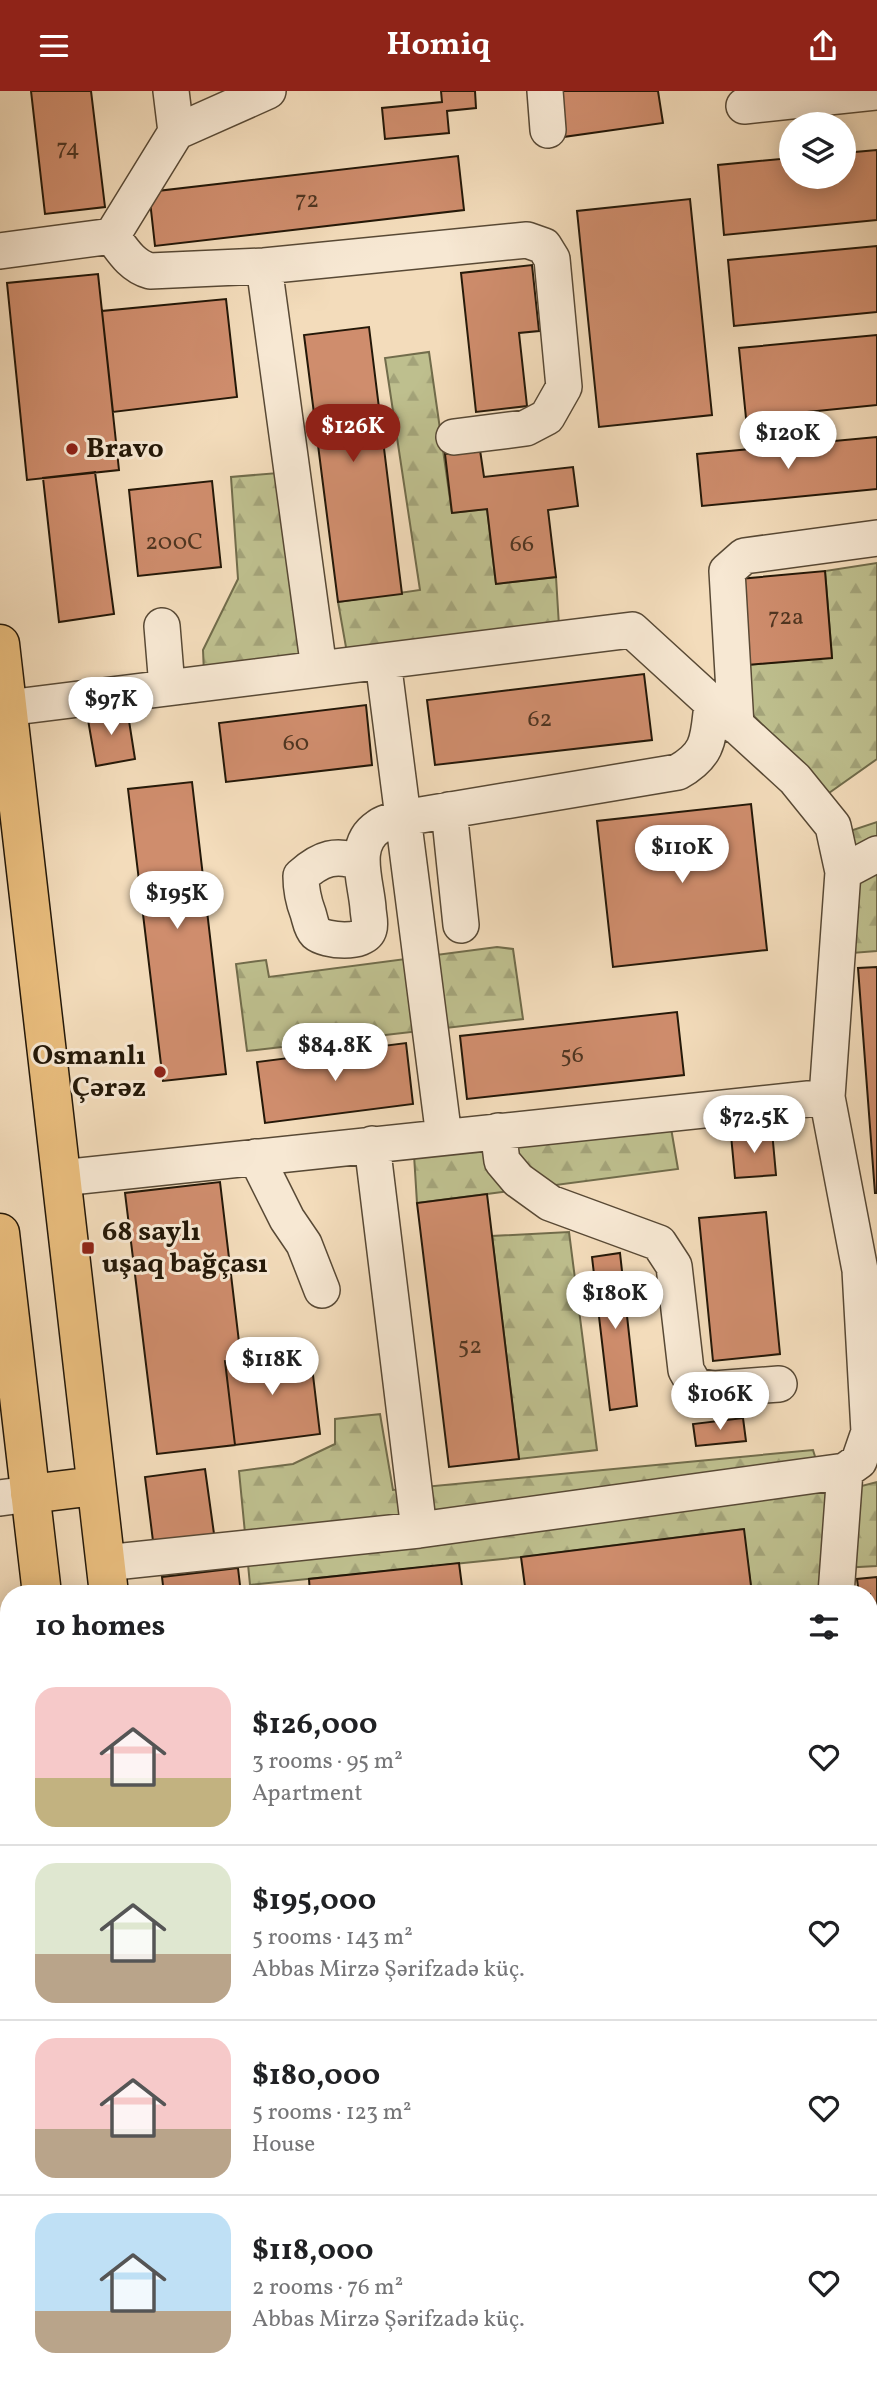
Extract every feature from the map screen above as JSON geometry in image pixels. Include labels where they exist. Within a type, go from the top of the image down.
[{"type":"main road","points":[[0,644],[107,1579]]},
{"type":"main road","points":[[0,1233],[15,1496],[40,1585]]},
{"type":"main road","points":[[15,1496],[95,1486]]},
{"type":"street","points":[[171,91],[176,132]]},
{"type":"street","points":[[112,236],[176,132],[268,91]]},
{"type":"street","points":[[545,91],[548,130]]},
{"type":"street","points":[[744,106],[877,92]]},
{"type":"street","points":[[0,251],[112,236]]},
{"type":"street","points":[[112,236],[130,259],[140,268],[150,271],[264,266],[527,240],[544,246],[552,259],[564,387],[547,417],[526,428],[454,437]]},
{"type":"street","points":[[264,266],[319,669]]},
{"type":"street","points":[[362,863],[367,837],[379,825],[403,818],[678,772],[695,763],[724,715],[727,571],[744,556],[877,538]]},
{"type":"street","points":[[162,626],[167,687]]},
{"type":"street","points":[[7,708],[632,630],[795,779],[833,826],[843,872],[827,1097],[868,1268],[869,1432],[859,1461],[845,1471],[419,1530],[107,1579]]},
{"type":"street","points":[[383,661],[443,1137]]},
{"type":"street","points":[[449,810],[461,925]]},
{"type":"street","points":[[843,872],[877,854]]},
{"type":"street","points":[[61,1178],[827,1097]]},
{"type":"street","points":[[498,1131],[502,1161],[518,1181],[550,1203],[659,1243],[674,1266],[686,1370],[695,1386],[714,1389],[779,1384]]},
{"type":"street","points":[[372,1144],[419,1530]]},
{"type":"street","points":[[256,1157],[287,1219],[304,1244],[322,1290]]},
{"type":"street","points":[[836,1585],[845,1471]]},
{"type":"green space","points":[[429,352],[452,513],[487,509],[496,584],[556,577],[559,626],[347,653],[338,602],[420,590],[385,358]]},
{"type":"green space","points":[[278,473],[304,663],[204,674],[203,650],[238,579],[231,477]]},
{"type":"green space","points":[[877,563],[877,759],[829,793],[746,708],[747,665],[832,657],[825,571]]},
{"type":"green space","points":[[877,822],[877,951],[852,953],[838,835]]},
{"type":"green space","points":[[497,947],[513,949],[523,1019],[247,1051],[236,964],[266,960],[269,977]]},
{"type":"green space","points":[[671,1128],[678,1169],[417,1203],[414,1155]]},
{"type":"green space","points":[[569,1232],[597,1450],[519,1459],[492,1236]]},
{"type":"green space","points":[[380,1414],[393,1490],[813,1450],[827,1495],[877,1482],[877,1566],[841,1568],[843,1585],[751,1585],[743,1529],[521,1557],[250,1585],[239,1471],[293,1464],[335,1444],[335,1419]]},
{"type":"building","points":[[31,91],[91,91],[105,207],[45,214]]},
{"type":"building","points":[[441,91],[475,91],[476,108],[447,111],[449,133],[385,139],[382,108],[442,102]]},
{"type":"building","points":[[550,91],[658,91],[663,123],[556,138]]},
{"type":"building","points":[[877,150],[877,220],[724,235],[718,165],[779,159],[779,189],[856,189],[856,152]]},
{"type":"building","points":[[458,156],[464,210],[155,246],[149,192]]},
{"type":"building","points":[[690,199],[712,415],[599,427],[577,211]]},
{"type":"building","points":[[877,246],[877,312],[734,326],[728,260]]},
{"type":"building","points":[[532,265],[539,331],[519,333],[527,406],[476,412],[461,273]]},
{"type":"building","points":[[98,274],[119,470],[27,480],[7,283]]},
{"type":"building","points":[[226,299],[237,397],[113,412],[102,311]]},
{"type":"building","points":[[369,327],[402,594],[338,602],[304,335]]},
{"type":"building","points":[[877,335],[877,405],[746,418],[739,348]]},
{"type":"building","points":[[877,437],[877,489],[702,506],[697,454]]},
{"type":"building","points":[[480,450],[484,477],[573,467],[578,506],[548,510],[556,577],[496,584],[487,509],[452,513],[445,454]]},
{"type":"building","points":[[95,472],[114,614],[59,622],[43,478]]},
{"type":"building","points":[[212,481],[221,567],[138,576],[129,490]]},
{"type":"building","points":[[825,571],[832,658],[747,665],[739,579]]},
{"type":"building","points":[[644,674],[652,740],[435,765],[427,700]]},
{"type":"building","points":[[366,705],[372,765],[226,782],[219,723]]},
{"type":"building","points":[[127,708],[135,759],[96,766],[87,714]]},
{"type":"building","points":[[192,782],[226,1074],[163,1081],[128,789]]},
{"type":"building","points":[[751,804],[767,950],[613,967],[597,821]]},
{"type":"building","points":[[877,967],[877,1193],[875,1193],[858,968]]},
{"type":"building","points":[[677,1012],[684,1075],[467,1099],[460,1036]]},
{"type":"building","points":[[406,1043],[413,1104],[265,1123],[257,1062]]},
{"type":"building","points":[[772,1131],[776,1175],[735,1178],[731,1135]]},
{"type":"building","points":[[220,1182],[241,1359],[225,1361],[235,1445],[157,1454],[125,1193]]},
{"type":"building","points":[[487,1194],[519,1459],[449,1467],[417,1203]]},
{"type":"building","points":[[766,1212],[780,1354],[713,1361],[699,1218]]},
{"type":"building","points":[[620,1253],[637,1406],[610,1410],[592,1257]]},
{"type":"building","points":[[310,1350],[320,1434],[235,1445],[225,1361]]},
{"type":"building","points":[[743,1418],[746,1441],[696,1446],[693,1424]]},
{"type":"building","points":[[205,1469],[215,1541],[154,1549],[145,1477]]},
{"type":"building","points":[[744,1529],[751,1585],[525,1585],[521,1557]]},
{"type":"building","points":[[459,1563],[462,1585],[309,1585],[309,1579]]},
{"type":"building","points":[[238,1568],[240,1585],[163,1585],[162,1577]]},
{"type":"building","points":[[877,1577],[877,1585],[858,1585],[857,1579]]},
{"type":"place","name":"Bravo","points":[[72,449]]},
{"type":"place","name":"Osmanlı Çərəz","points":[[160,1072]]},
{"type":"place","name":"68 saylı uşaq bağçası","points":[[88,1248]]}]
